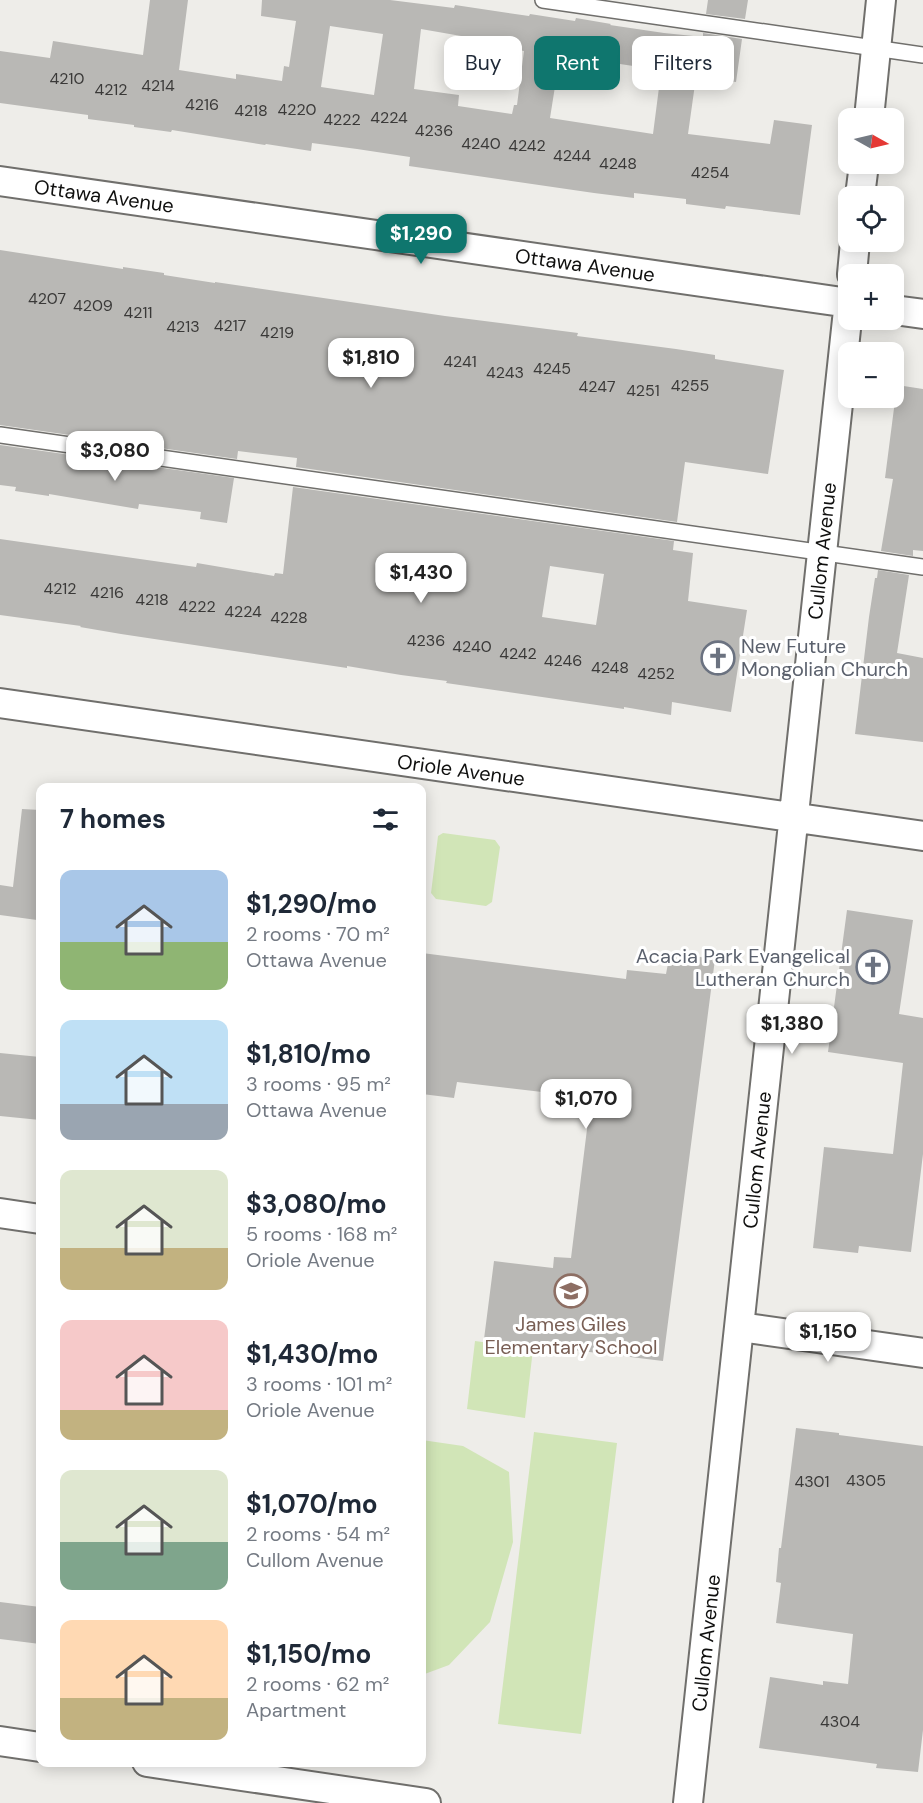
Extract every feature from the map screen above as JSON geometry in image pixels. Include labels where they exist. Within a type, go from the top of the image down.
[{"type":"street","points":[[869,108],[881,0]]},
{"type":"street","name":"Ottawa Avenue","points":[[0,180],[838,301]]},
{"type":"street","points":[[904,311],[923,314]]},
{"type":"street","name":"Cullom Avenue","points":[[688,1803],[846,330]]},
{"type":"street","name":"Oriole Avenue","points":[[0,703],[923,836]]},
{"type":"street","points":[[0,1213],[36,1218]]},
{"type":"street","points":[[740,1327],[923,1353]]},
{"type":"street","points":[[0,1741],[36,1746]]},
{"type":"street","points":[[181,1767],[426,1803]]},
{"type":"lane","points":[[543,0],[923,55]]},
{"type":"lane","points":[[0,435],[923,567]]},
{"type":"green space","points":[[443,833],[495,840],[500,847],[492,902],[486,906],[436,899],[431,893],[438,836]]},
{"type":"green space","points":[[475,1341],[533,1349],[525,1418],[467,1409]]},
{"type":"green space","points":[[534,1432],[617,1443],[581,1734],[498,1724]]},
{"type":"green space","points":[[426,1441],[463,1446],[509,1472],[513,1542],[490,1622],[449,1665],[426,1674]]},
{"type":"building","points":[[150,0],[188,0],[179,70],[236,79],[236,74],[282,81],[284,66],[289,67],[296,21],[261,16],[262,0],[390,0],[454,8],[455,5],[575,21],[576,18],[693,36],[632,36],[632,66],[620,64],[620,36],[534,36],[534,90],[554,90],[550,118],[653,134],[659,90],[694,90],[688,134],[770,144],[774,120],[812,125],[800,215],[726,206],[725,209],[686,204],[686,199],[634,193],[634,198],[594,193],[409,166],[410,157],[312,143],[311,151],[265,145],[172,130],[171,132],[134,127],[134,125],[88,119],[88,115],[0,103],[0,51],[50,58],[53,41],[143,55]],"holes":[[[330,26],[383,34],[374,95],[321,87]]]},
{"type":"building","points":[[708,0],[748,0],[745,19],[706,14]]},
{"type":"building","points":[[703,33],[722,36],[703,36]]},
{"type":"building","points":[[734,38],[742,39],[736,82],[734,82]]},
{"type":"building","points":[[0,250],[164,273],[164,275],[215,283],[578,333],[577,336],[715,355],[715,359],[784,370],[768,474],[685,462],[677,522],[296,467],[297,458],[238,451],[237,459],[0,425]]},
{"type":"building","points":[[904,386],[923,389],[923,551],[913,550],[913,556],[881,551],[893,479],[885,478],[894,408],[904,408]]},
{"type":"building","points":[[0,445],[234,478],[227,523],[200,519],[201,512],[139,504],[138,509],[49,494],[49,496],[15,491],[16,487],[0,485]]},
{"type":"building","points":[[293,487],[674,541],[673,550],[693,553],[688,601],[747,610],[731,712],[672,702],[671,715],[624,707],[624,709],[0,615],[0,539],[196,567],[197,563],[274,576],[275,573],[283,574]],"holes":[[[550,566],[604,574],[596,625],[542,617]]]},
{"type":"building","points":[[878,570],[909,575],[897,653],[923,658],[923,742],[855,734],[869,617]]},
{"type":"building","points":[[22,809],[36,810],[36,920],[0,915],[0,885],[13,887]]},
{"type":"building","points":[[847,910],[913,920],[899,1014],[923,1018],[923,1154],[911,1252],[859,1246],[858,1253],[813,1248],[824,1147],[893,1154],[903,1063],[828,1052]]},
{"type":"building","points":[[670,953],[715,959],[663,1361],[484,1339],[494,1261],[553,1268],[554,1257],[571,1258],[589,1113],[557,1109],[559,1094],[457,1082],[454,1098],[426,1094],[426,954],[626,979],[627,970],[666,974]]},
{"type":"building","points":[[0,1053],[36,1057],[36,1120],[0,1116]]},
{"type":"building","points":[[796,1428],[923,1446],[923,1730],[918,1772],[876,1768],[877,1764],[759,1748],[770,1677],[823,1685],[823,1681],[848,1684],[853,1634],[776,1623],[781,1583],[776,1582],[779,1548],[781,1548]]},
{"type":"building","points":[[0,1602],[36,1606],[36,1644],[0,1639]]},
{"type":"place","name":"New Future Mongolian Church","points":[[718,658]]},
{"type":"place","name":"Acacia Park Evangelical Lutheran Church","points":[[873,967]]},
{"type":"place","name":"James Giles Elementary School","points":[[571,1291]]}]
